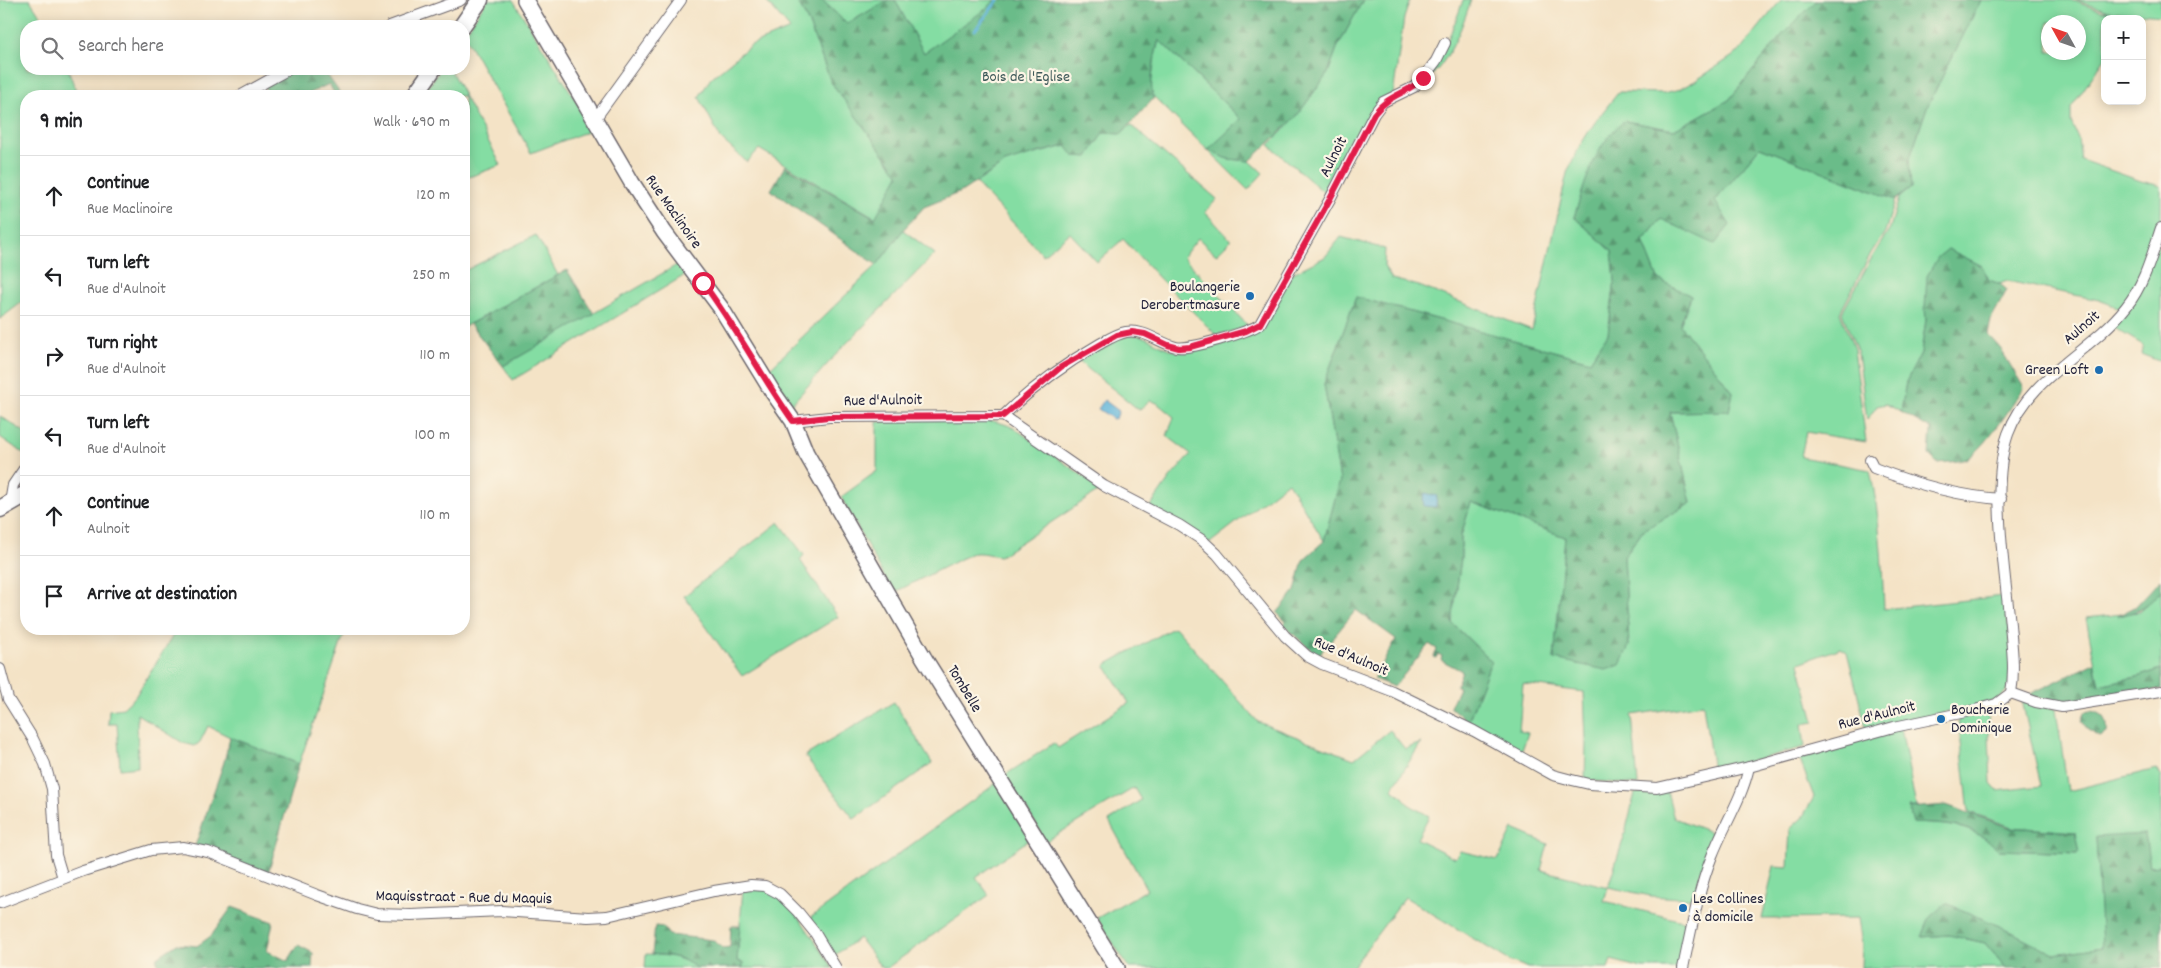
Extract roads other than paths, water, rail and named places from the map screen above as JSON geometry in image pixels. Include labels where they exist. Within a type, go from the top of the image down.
[{"type":"main road","points":[[466,20],[480,0]]},
{"type":"main road","points":[[418,90],[429,75]]},
{"type":"main road","points":[[5,506],[20,497]]},
{"type":"street","points":[[406,20],[461,0]]},
{"type":"street","name":"Rue Maclinoire","points":[[524,0],[652,215],[721,308],[772,391],[793,421]]},
{"type":"street","points":[[595,119],[681,0]]},
{"type":"street","name":"Aulnoit","points":[[1003,416],[1061,367],[1117,335],[1132,332],[1145,334],[1179,348],[1190,347],[1256,328],[1263,320],[1280,285],[1330,199],[1374,114],[1383,102],[1414,88],[1430,71],[1445,43]]},
{"type":"street","points":[[251,90],[278,75]]},
{"type":"street","name":"Aulnoit","points":[[2011,693],[2014,671],[2002,542],[2001,473],[2004,448],[2016,417],[2040,384],[2125,309],[2138,290],[2161,228]]},
{"type":"street","name":"Rue d'Aulnoit","points":[[793,421],[828,417],[1003,416],[1121,497],[1179,525],[1202,540],[1217,554],[1280,630],[1307,656],[1322,664],[1375,683],[1474,731],[1553,775],[1589,784],[1657,788],[1749,767],[1878,731],[1989,706],[1996,704],[2011,693]]},
{"type":"street","name":"Tombelle","points":[[793,421],[806,453],[920,651],[1117,968]]},
{"type":"street","points":[[1870,460],[1874,468],[1934,488],[2001,500]]},
{"type":"street","points":[[5,506],[13,485],[20,475]]},
{"type":"street","points":[[0,669],[8,699],[33,739],[45,764],[52,789],[56,855],[63,878]]},
{"type":"street","points":[[2011,693],[2062,707],[2086,705],[2112,698],[2161,691]]},
{"type":"street","points":[[1682,968],[1703,883],[1712,856],[1743,789],[1749,767]]},
{"type":"street","name":"Maquisstraat - Rue du Maquis","points":[[0,903],[63,878],[143,852],[166,847],[183,847],[208,852],[289,885],[366,912],[411,915],[514,911],[588,917],[618,914],[752,885],[765,886],[780,894],[798,912],[819,940],[836,968]]},
{"type":"water","points":[[1104,400],[1119,411],[1116,418],[1113,419],[1098,409]]},
{"type":"water","points":[[1425,493],[1437,496],[1436,507],[1424,506]]},
{"type":"waterway","points":[[975,30],[998,0]]},
{"type":"place","name":"Boulangerie Derobertmasure","points":[[1250,296]]},
{"type":"place","name":"Green Loft","points":[[2099,370]]},
{"type":"place","name":"Boucherie Dominique","points":[[1941,719]]},
{"type":"place","name":"Les Collines à domicile","points":[[1683,908]]},
{"type":"park label","name":"Bois de l'Eglise","points":[[1026,77]]}]
